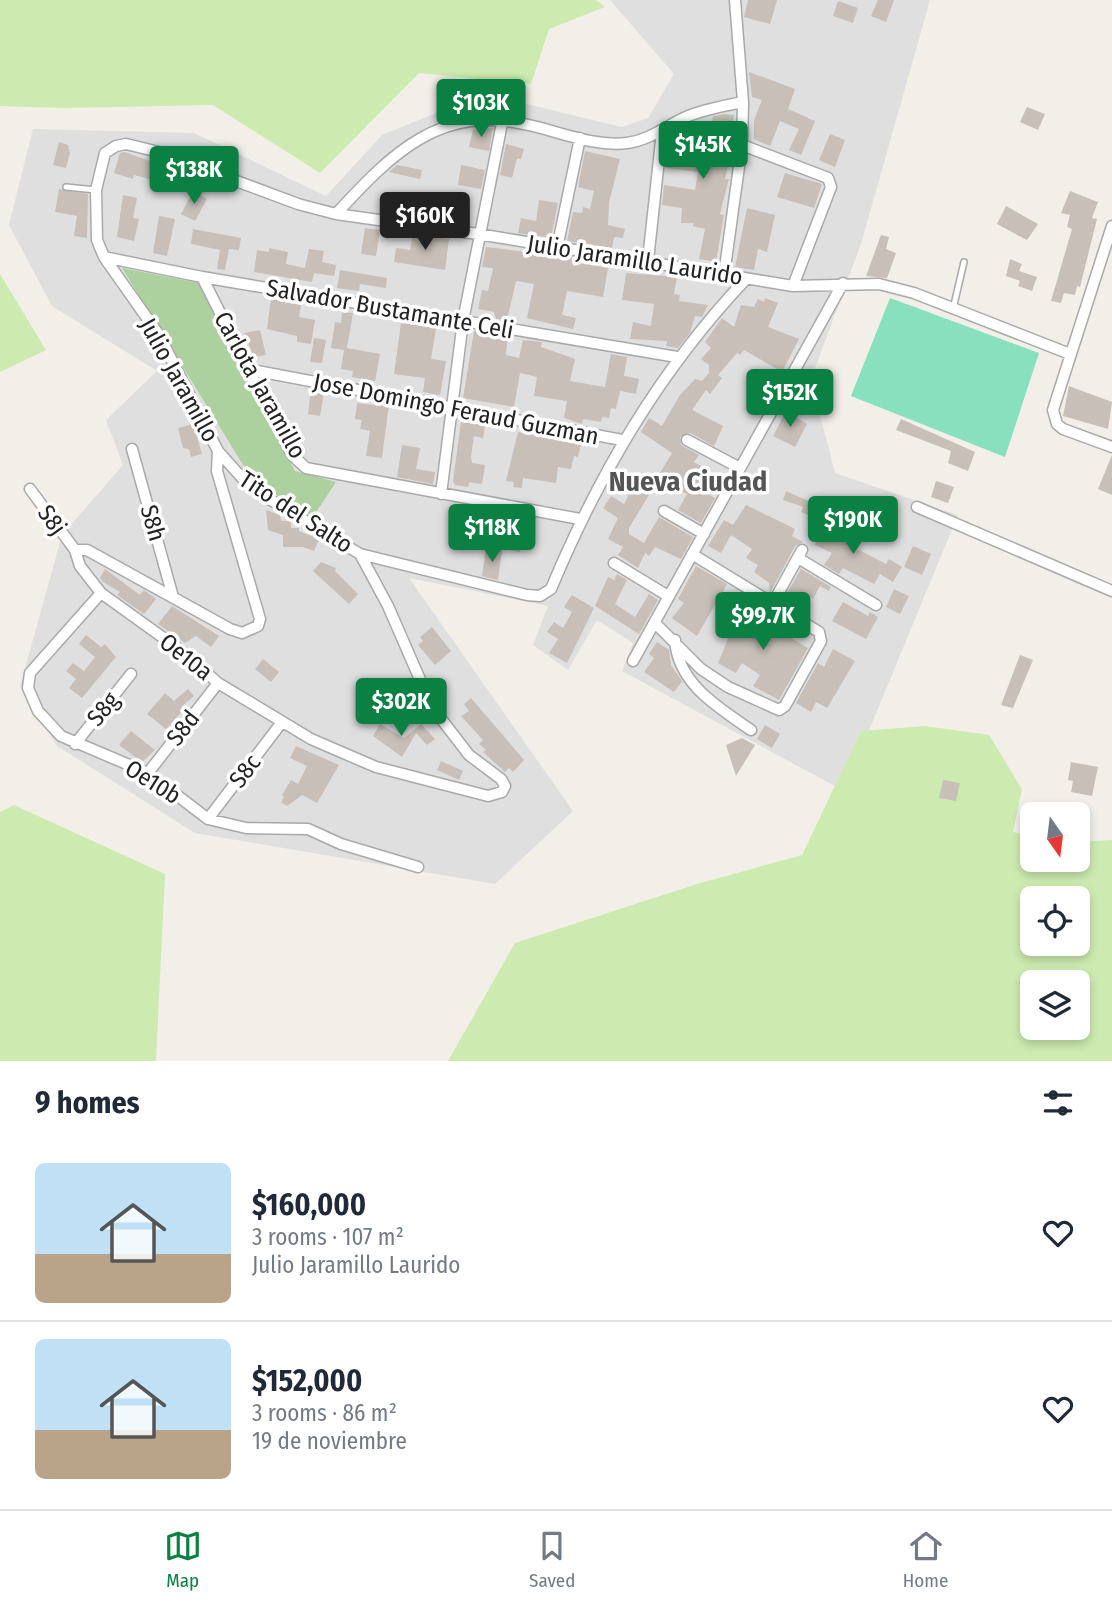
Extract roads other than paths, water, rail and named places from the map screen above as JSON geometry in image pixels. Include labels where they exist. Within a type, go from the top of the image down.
[{"type":"street","points":[[724,275],[742,145],[743,102],[735,0]]},
{"type":"street","points":[[337,214],[378,169],[414,141],[436,130],[503,118],[580,138],[628,143],[662,132],[700,111],[743,102]]},
{"type":"street","points":[[441,494],[463,321],[478,234],[503,118]]},
{"type":"street","points":[[648,260],[662,132]]},
{"type":"street","points":[[557,248],[580,138]]},
{"type":"street","name":"Julio Jaramillo Laurido","points":[[96,190],[105,153],[116,146],[126,144],[159,152],[284,200],[337,214],[648,260],[793,286],[879,284],[914,293],[1070,354]]},
{"type":"street","points":[[742,145],[828,178],[830,182],[831,187],[793,286]]},
{"type":"street","points":[[96,190],[97,240],[104,257]]},
{"type":"street","points":[[1112,226],[1054,400],[1054,419],[1063,429],[1112,447]]},
{"type":"street","name":"Salvador Bustamante Celi","points":[[104,257],[202,277],[677,357]]},
{"type":"street","name":"Julio Jaramillo","points":[[104,257],[159,335],[218,451],[217,471],[260,619],[253,631]]},
{"type":"street","name":"Carlota Jaramillo","points":[[202,277],[292,455],[306,468],[580,519]]},
{"type":"street","points":[[580,519],[622,440],[677,357],[746,279]]},
{"type":"street","points":[[633,661],[843,283]]},
{"type":"street","name":"Jose Domingo Feraud Guzman","points":[[247,369],[622,440]]},
{"type":"street","points":[[687,440],[740,468]]},
{"type":"street","name":"S8h","points":[[132,449],[173,597]]},
{"type":"street","name":"Tito del Salto","points":[[218,451],[251,488],[360,554],[527,595],[546,594],[551,589],[580,519]]},
{"type":"street","name":"S8j","points":[[30,489],[75,550]]},
{"type":"street","points":[[917,507],[1112,591]]},
{"type":"street","points":[[664,511],[704,534]]},
{"type":"street","name":"Oe10a","points":[[253,631],[242,633],[230,629],[87,550],[75,550],[80,566],[101,593],[183,652],[218,683],[311,740],[376,767],[488,796],[502,792],[505,786],[470,755],[432,707],[388,606],[360,554]]},
{"type":"street","points":[[655,623],[701,668],[728,687],[779,710],[785,706],[821,641],[815,629],[692,554]]},
{"type":"street","points":[[773,603],[800,554],[876,605]]},
{"type":"street","points":[[614,563],[668,596]]},
{"type":"street","name":"Oe10b","points":[[101,593],[30,673],[28,688],[38,711],[61,736],[148,773],[208,820],[246,828],[308,829],[341,844],[418,867]]},
{"type":"street","points":[[675,640],[680,664],[694,685],[751,730]]},
{"type":"street","name":"S8g","points":[[75,744],[131,674]]},
{"type":"street","name":"S8d","points":[[148,773],[218,683]]},
{"type":"street","name":"S8c","points":[[208,820],[282,722]]},
{"type":"lane","points":[[66,187],[96,190]]},
{"type":"lane","points":[[953,309],[964,262]]},
{"type":"district","name":"Nueva Ciudad","points":[[688,481]]}]
